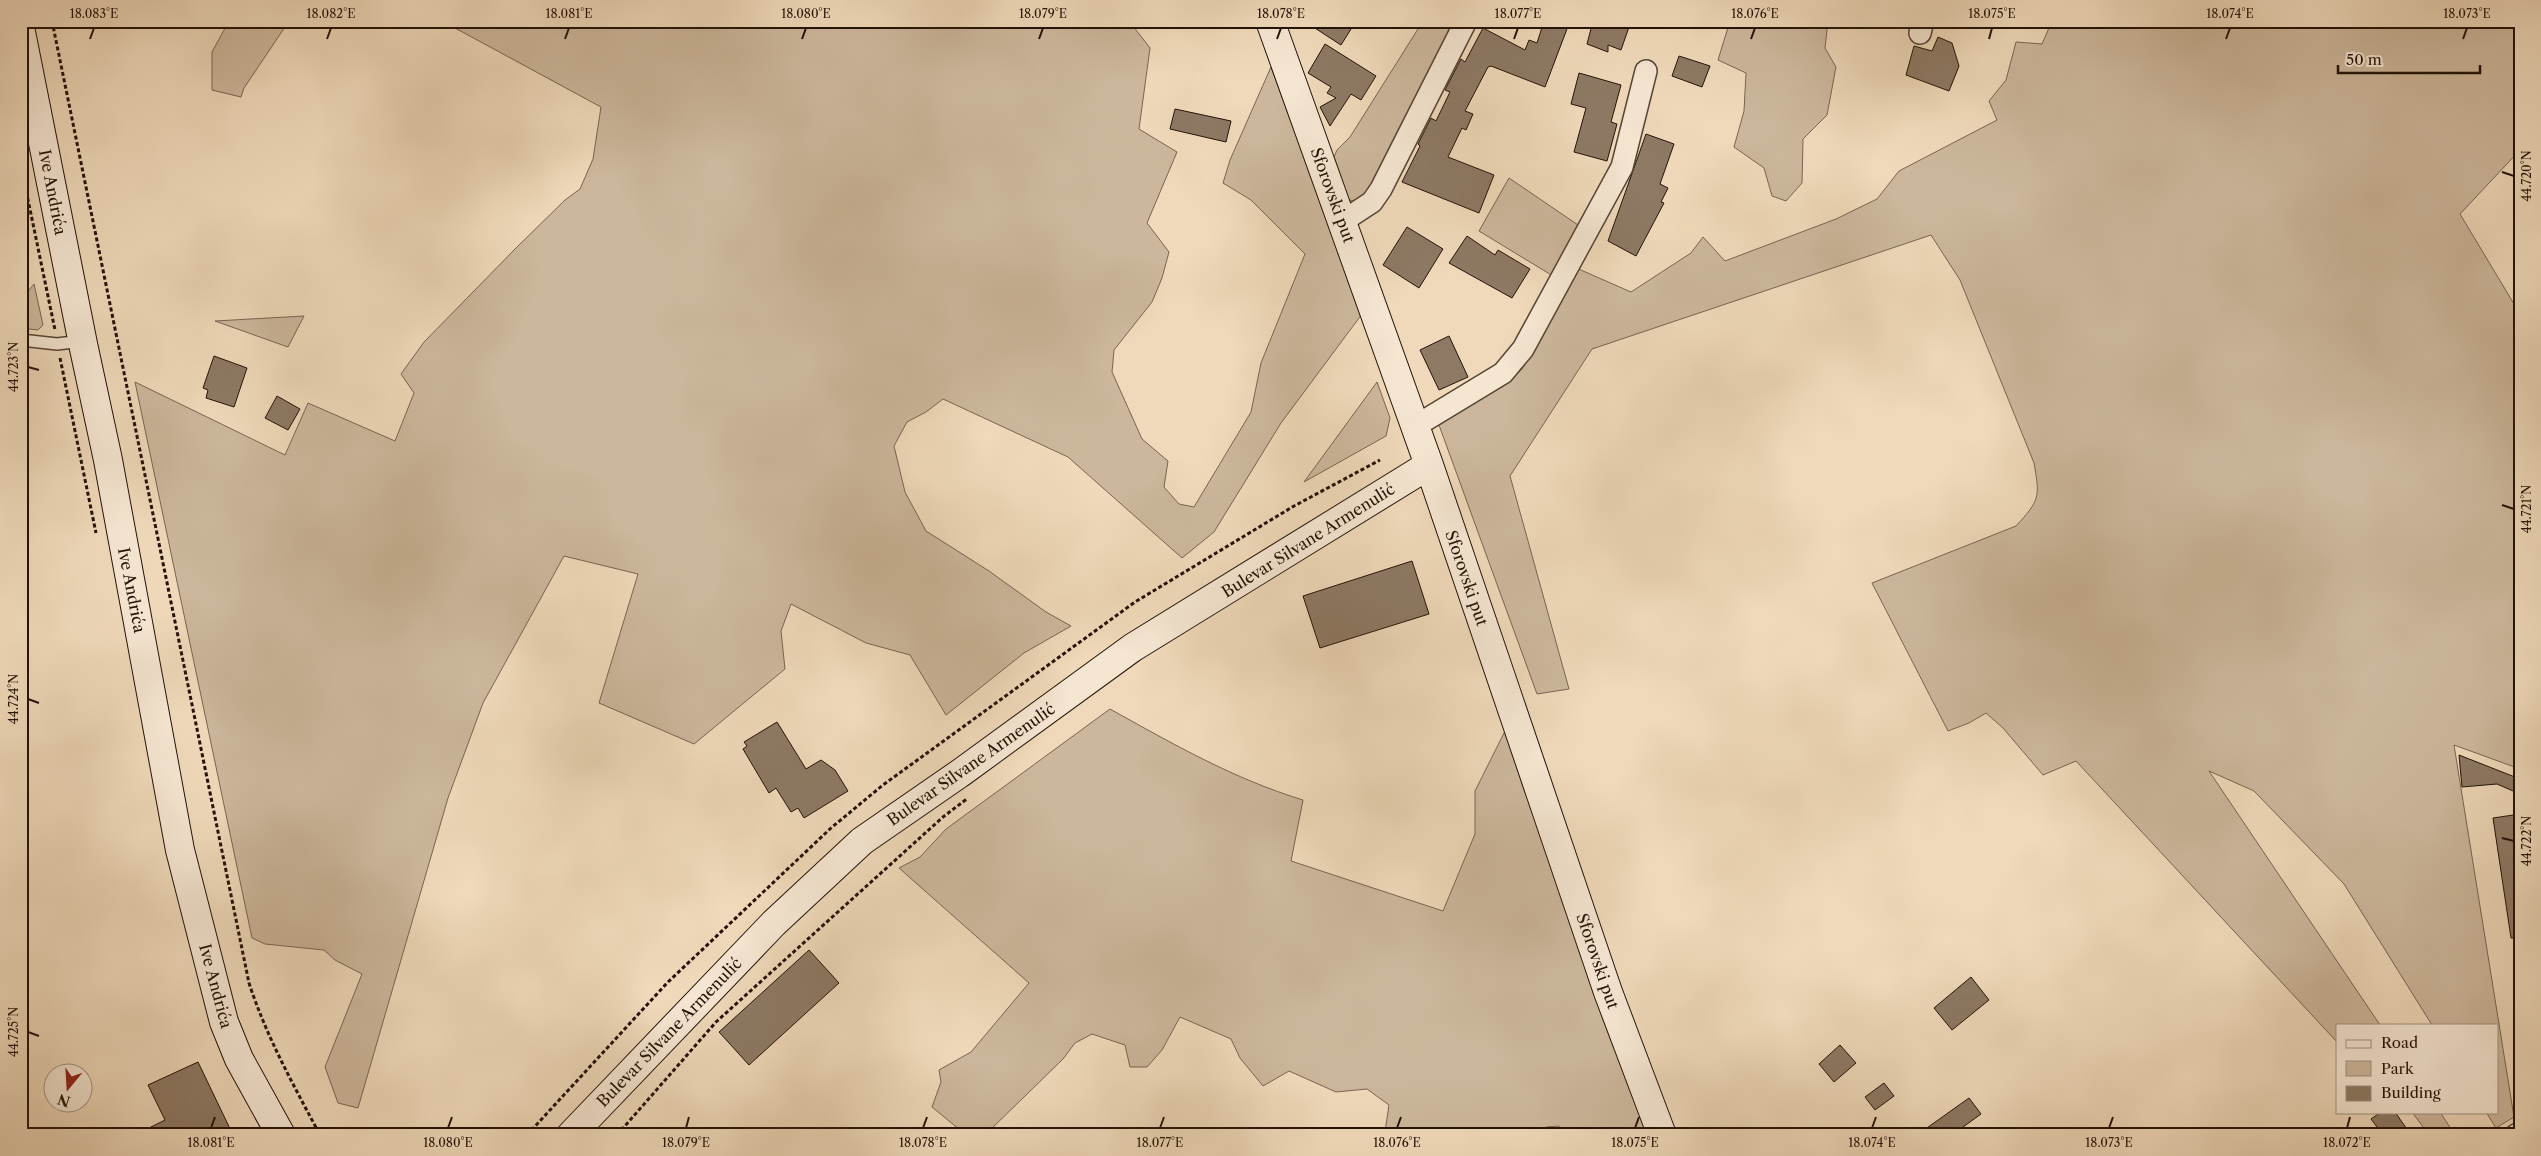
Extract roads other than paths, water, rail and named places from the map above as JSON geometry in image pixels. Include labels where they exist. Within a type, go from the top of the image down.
[{"type":"street","name":"Sforovski put","points":[[1270,21],[1429,465],[1608,992],[1662,1135]]},
{"type":"street","points":[[1343,221],[1372,202],[1382,189],[1466,21]]},
{"type":"street","name":"Ive Andrića","points":[[21,32],[82,341],[110,470],[180,850],[224,1022],[239,1059],[281,1135]]},
{"type":"street","points":[[1414,427],[1503,373],[1523,349],[1622,167],[1646,71]]},
{"type":"street","name":"Bulevar Silvane Armenulić","points":[[571,1135],[774,923],[862,841],[959,774],[1132,648],[1429,465]]},
{"type":"street","points":[[2516,1135],[2520,1133]]},
{"type":"lane","points":[[21,340],[57,344],[82,341]]}]
